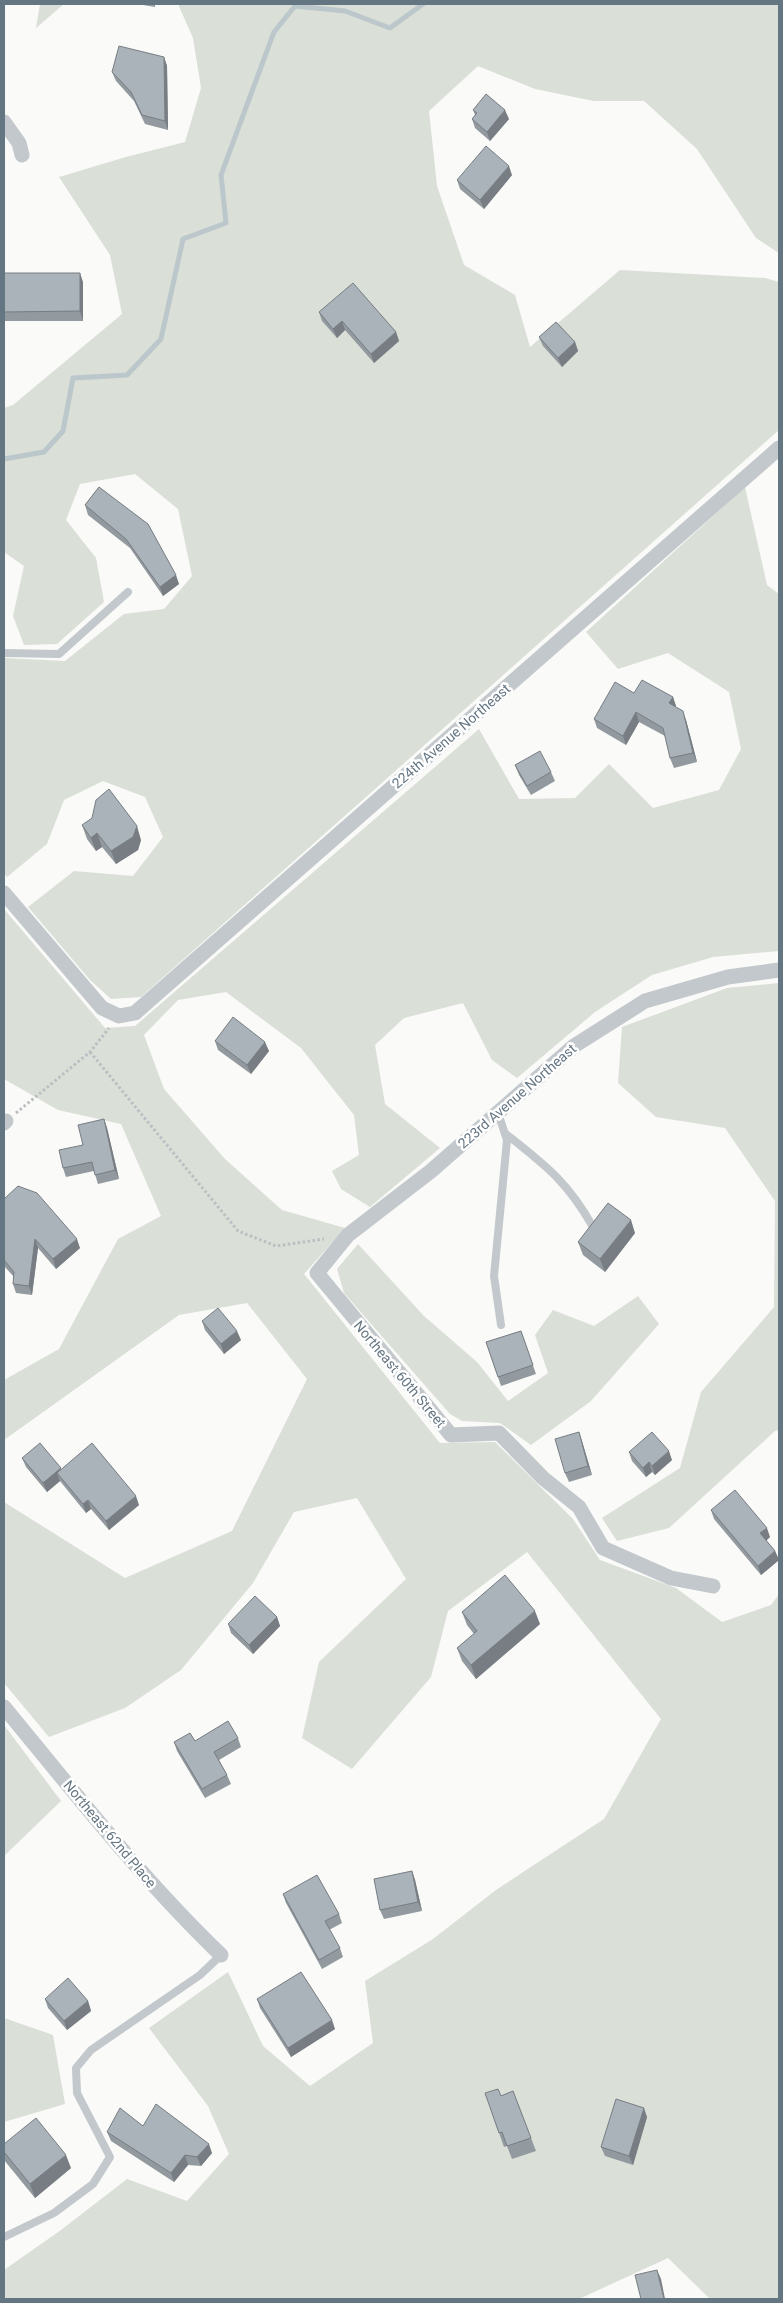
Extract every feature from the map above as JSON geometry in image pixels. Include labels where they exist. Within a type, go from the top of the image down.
[{"type":"street","points":[[4,122],[19,143],[22,155]]},
{"type":"street","name":"224th Avenue Northeast","points":[[119,1016],[134,1013],[779,448]]},
{"type":"street","points":[[4,893],[102,1008],[119,1016]]},
{"type":"street","name":"223rd Avenue Northeast","points":[[317,1273],[348,1235],[415,1184],[574,1046],[645,1002],[728,976],[779,970]]},
{"type":"street","name":"Northeast 60th Street","points":[[317,1273],[451,1435],[499,1434],[543,1478],[579,1507],[603,1548],[671,1578],[713,1586]]},
{"type":"street","name":"Northeast 62nd Place","points":[[4,1707],[139,1870],[178,1914],[221,1956]]},
{"type":"lane","points":[[4,653],[59,654],[128,592]]},
{"type":"lane","points":[[498,1113],[506,1134],[505,1169],[494,1276],[501,1325]]},
{"type":"lane","points":[[506,1134],[553,1172],[576,1197],[593,1227]]},
{"type":"lane","points":[[4,2237],[54,2213],[93,2184],[110,2157],[77,2093],[76,2068],[91,2050],[200,1975],[221,1956]]},
{"type":"path","points":[[5,1122],[90,1052],[119,1016]]},
{"type":"path","points":[[90,1052],[238,1232],[276,1246],[348,1235]]},
{"type":"shaded area","points":[[40,4],[64,4],[36,28]]},
{"type":"shaded area","points":[[178,4],[779,4],[779,253],[756,238],[697,149],[644,101],[594,101],[535,89],[478,66],[429,111],[437,186],[464,265],[515,295],[530,347],[620,270],[765,278],[779,282],[779,430],[141,997],[111,999],[90,980],[28,907],[74,871],[133,876],[163,837],[145,797],[103,781],[64,800],[47,844],[7,877],[4,873],[4,658],[65,661],[124,614],[164,609],[192,576],[178,509],[135,474],[80,484],[66,520],[96,558],[104,602],[57,644],[24,645],[13,616],[24,566],[4,552],[4,408],[13,405],[122,314],[110,255],[59,177],[185,142],[201,88],[193,38]]},
{"type":"shaded area","points":[[745,487],[767,585],[779,594],[779,951],[713,957],[652,975],[595,1012],[517,1078],[492,1060],[463,1003],[404,1018],[375,1045],[385,1104],[440,1148],[370,1207],[341,1189],[332,1171],[359,1155],[354,1115],[301,1048],[226,992],[178,1000],[144,1035],[164,1089],[225,1159],[282,1210],[345,1228],[304,1274],[440,1443],[495,1442],[573,1519],[600,1560],[676,1588],[722,1622],[771,1605],[779,1594],[779,2299],[710,2299],[668,2258],[579,2299],[4,2299],[4,2270],[61,2230],[127,2179],[187,2201],[229,2154],[208,2106],[149,2028],[228,1972],[263,2046],[310,2086],[373,2043],[365,1981],[433,1939],[496,1890],[604,1819],[661,1719],[527,1552],[448,1611],[431,1677],[352,1769],[302,1738],[319,1662],[406,1579],[357,1498],[294,1512],[253,1583],[181,1670],[125,1708],[49,1737],[4,1683],[4,1502],[125,1578],[232,1531],[307,1379],[247,1303],[179,1315],[4,1440],[4,1380],[59,1349],[118,1239],[161,1216],[121,1124],[58,1110],[4,1079],[4,909],[105,1028],[135,1026],[479,729],[519,799],[575,798],[609,764],[653,808],[719,790],[741,749],[729,692],[668,653],[618,669],[586,632]]},
{"type":"shaded area","points":[[779,983],[779,1430],[775,1431],[669,1528],[617,1541],[602,1518],[680,1468],[701,1392],[774,1307],[775,1201],[725,1128],[656,1117],[618,1083],[622,1027],[727,988]]},
{"type":"shaded area","points":[[358,1244],[424,1316],[477,1362],[508,1401],[548,1373],[535,1335],[553,1310],[594,1326],[638,1296],[659,1324],[591,1401],[531,1445],[500,1423],[462,1421],[450,1414],[344,1293],[337,1269]]},
{"type":"shaded area","points":[[4,1725],[61,1801],[4,1856]]},
{"type":"shaded area","points":[[4,2018],[53,2035],[65,2104],[4,2122]]},
{"type":"building","points":[[119,46],[164,57],[165,121],[142,115],[131,92],[112,72]]},
{"type":"building","points":[[486,94],[505,110],[487,132],[472,119],[477,113],[473,110]]},
{"type":"building","points":[[486,146],[509,166],[480,200],[457,180]]},
{"type":"building","points":[[4,273],[80,273],[80,311],[4,312]]},
{"type":"building","points":[[353,283],[396,332],[371,354],[342,321],[333,329],[319,312]]},
{"type":"building","points":[[556,322],[575,342],[558,358],[539,337]]},
{"type":"building","points":[[99,487],[148,524],[176,575],[160,587],[126,539],[85,505]]},
{"type":"building","points":[[642,680],[673,697],[669,703],[683,711],[693,753],[670,758],[663,728],[636,712],[623,736],[594,719],[615,682],[634,693]]},
{"type":"building","points":[[540,751],[551,772],[527,786],[515,765]]},
{"type":"building","points":[[109,789],[137,826],[133,837],[111,851],[97,833],[91,838],[82,825],[92,818],[96,800]]},
{"type":"building","points":[[233,1017],[265,1042],[247,1065],[215,1041]]},
{"type":"building","points":[[104,1119],[115,1170],[95,1175],[92,1162],[63,1168],[59,1150],[83,1145],[78,1125]]},
{"type":"building","points":[[18,1186],[37,1193],[77,1239],[53,1259],[35,1239],[29,1286],[13,1284],[14,1272],[4,1260],[4,1199]]},
{"type":"building","points":[[608,1203],[631,1220],[600,1259],[578,1242]]},
{"type":"building","points":[[218,1308],[237,1331],[221,1344],[202,1321]]},
{"type":"building","points":[[521,1331],[533,1365],[498,1377],[486,1342]]},
{"type":"building","points":[[579,1432],[588,1466],[565,1473],[555,1439]]},
{"type":"building","points":[[652,1432],[669,1451],[652,1466],[649,1462],[643,1468],[629,1452]]},
{"type":"building","points":[[40,1443],[61,1468],[43,1483],[22,1458]]},
{"type":"building","points":[[92,1443],[136,1496],[106,1521],[88,1500],[83,1504],[57,1473]]},
{"type":"building","points":[[735,1490],[767,1528],[760,1533],[775,1551],[758,1566],[711,1510]]},
{"type":"building","points":[[505,1575],[535,1611],[471,1665],[457,1648],[477,1631],[462,1612]]},
{"type":"building","points":[[255,1596],[277,1617],[249,1645],[228,1624]]},
{"type":"building","points":[[228,1721],[238,1738],[214,1752],[227,1775],[202,1789],[174,1742],[190,1733],[195,1741]]},
{"type":"building","points":[[412,1871],[418,1902],[380,1910],[374,1879]]},
{"type":"building","points":[[317,1875],[339,1914],[325,1921],[340,1948],[319,1960],[283,1894]]},
{"type":"building","points":[[301,1972],[332,2020],[288,2048],[257,1999]]},
{"type":"building","points":[[68,1978],[88,2001],[64,2021],[45,1999]]},
{"type":"building","points":[[498,2089],[501,2096],[513,2091],[531,2138],[507,2146],[502,2132],[499,2133],[485,2093]]},
{"type":"building","points":[[616,2099],[644,2108],[629,2156],[601,2147]]},
{"type":"building","points":[[156,2104],[209,2144],[197,2157],[185,2155],[171,2173],[107,2132],[120,2108],[143,2126]]},
{"type":"building","points":[[36,2118],[66,2155],[30,2184],[4,2152],[4,2144]]},
{"type":"building","points":[[657,2270],[664,2299],[641,2299],[635,2275]]},
{"type":"waterway","points":[[4,459],[44,452],[63,431],[73,378],[127,375],[161,339],[183,239],[226,223],[221,175],[274,32],[295,6],[345,11],[390,28],[423,4]]}]
